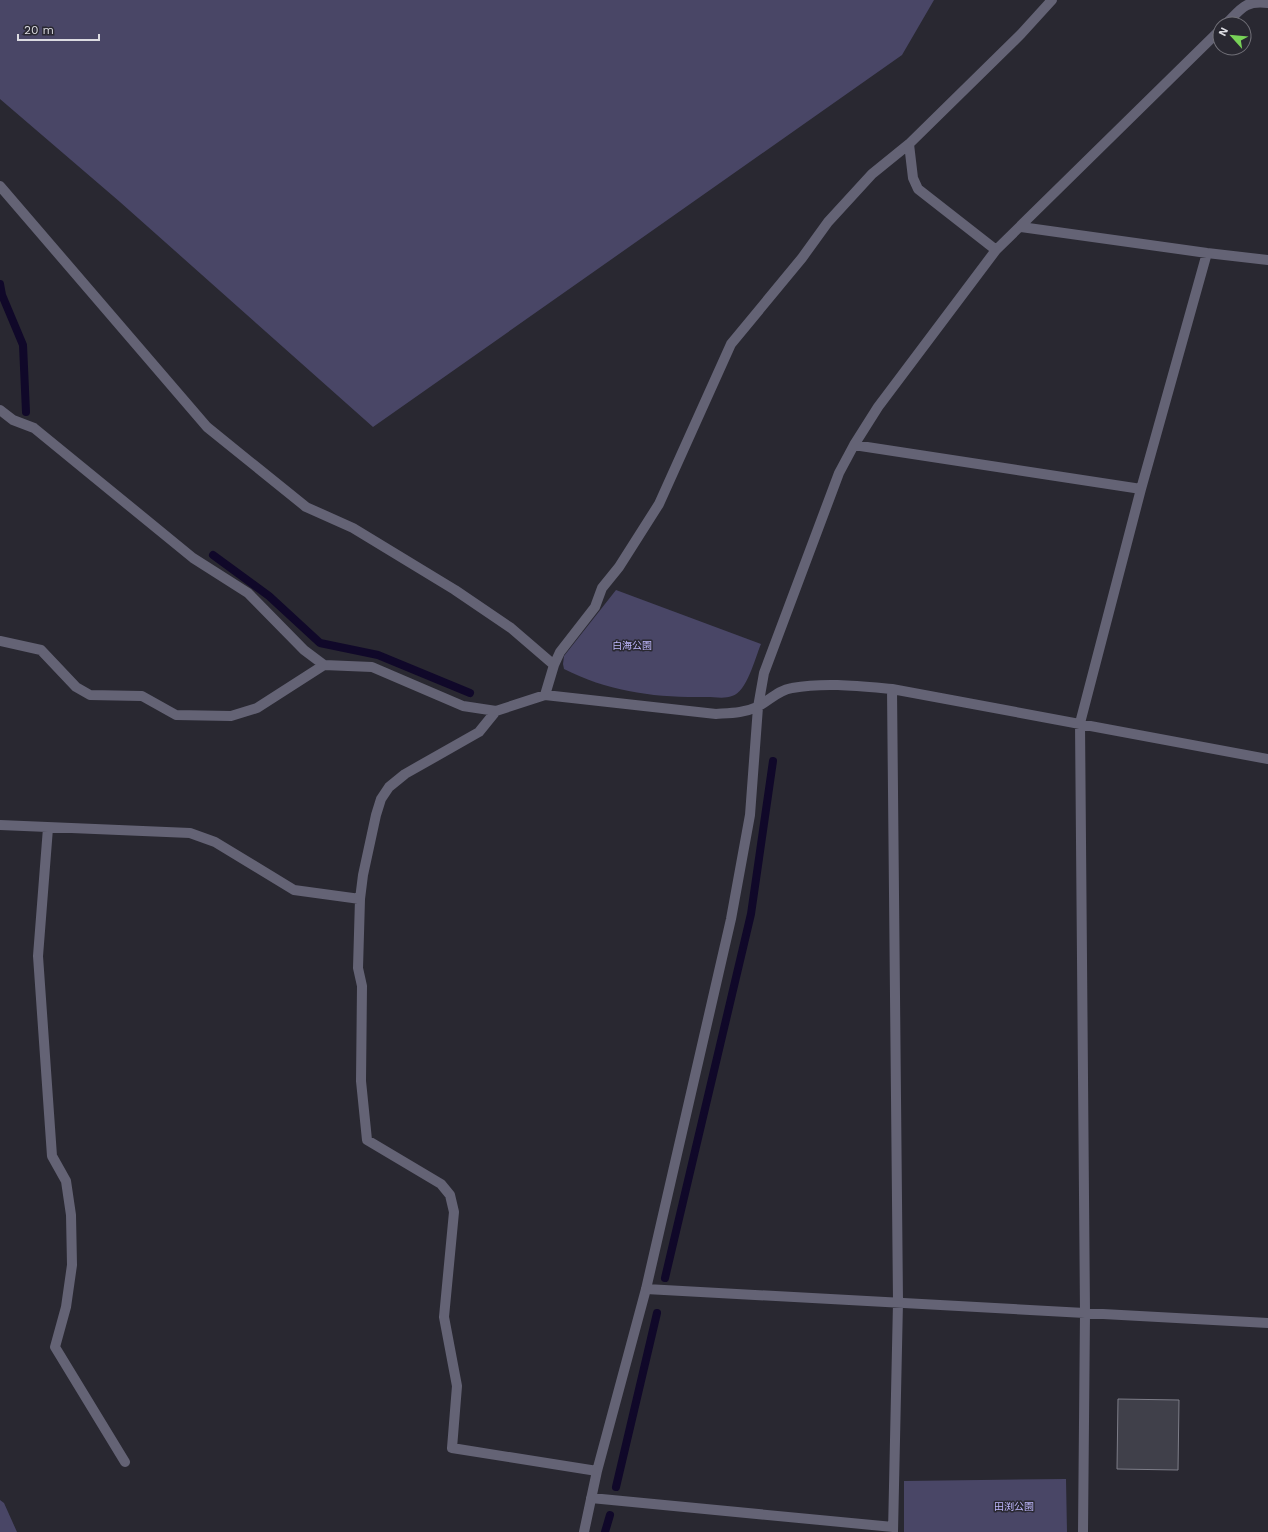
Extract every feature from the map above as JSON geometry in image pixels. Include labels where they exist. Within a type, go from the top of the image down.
[{"type":"street","points":[[545,695],[554,665],[560,652],[595,606],[602,588],[619,567],[659,504],[731,344],[802,258],[828,222],[872,174],[909,144],[1021,34],[1052,0]]},
{"type":"street","points":[[1234,16],[1244,6],[1254,2],[1268,3]]},
{"type":"street","points":[[584,1532],[597,1471],[646,1289],[731,918],[750,815],[758,707],[764,673],[839,473],[854,445],[878,407],[996,250],[1212,38]]},
{"type":"street","points":[[909,144],[913,178],[918,189],[996,250]]},
{"type":"street","points":[[0,186],[207,427],[306,507],[353,528],[455,590],[511,628],[554,665]]},
{"type":"street","points":[[1021,227],[1268,260]]},
{"type":"street","points":[[1083,1532],[1085,1313],[1080,723],[1141,489],[1207,253]]},
{"type":"street","points":[[0,410],[13,420],[34,428],[193,558],[248,593],[304,650],[324,666]]},
{"type":"street","points":[[854,445],[1141,489]]},
{"type":"street","points":[[0,640],[40,650],[76,687],[90,695],[142,696],[176,715],[231,716],[257,708],[324,666],[372,666],[463,706],[496,711],[545,695],[716,714],[736,713],[758,707],[773,696],[791,688],[840,684],[892,689],[1268,759]]},
{"type":"street","points":[[591,1498],[893,1529],[898,1302],[892,689]]},
{"type":"street","points":[[496,711],[478,732],[405,774],[390,787],[381,799],[376,815],[363,875],[360,899],[358,968],[362,986],[361,1081],[367,1140],[441,1184],[450,1195],[454,1212],[444,1317],[457,1386],[452,1448],[597,1471]]},
{"type":"street","points":[[0,825],[190,833],[215,842],[294,890],[360,899]]},
{"type":"street","points":[[48,828],[38,956],[52,1156],[66,1181],[71,1215],[72,1265],[66,1307],[55,1347],[125,1462]]},
{"type":"street","points":[[646,1289],[1268,1323]]},
{"type":"green space","points":[[0,0],[934,0],[902,55],[373,427],[120,202],[0,99]]},
{"type":"green space","name":"白海公園","points":[[616,590],[761,644],[750,674],[742,688],[732,696],[726,697],[652,695],[598,683],[564,669],[564,656]]},
{"type":"green space","name":"田渕公園","points":[[1066,1479],[1067,1532],[904,1532],[904,1481]]},
{"type":"green space","points":[[0,1500],[4,1503],[17,1532],[0,1532]]},
{"type":"building","points":[[1118,1399],[1179,1400],[1178,1470],[1117,1469]]},
{"type":"waterway","points":[[0,284],[2,295],[23,345],[26,412]]},
{"type":"waterway","points":[[213,555],[269,596],[320,643],[378,655],[470,693]]},
{"type":"waterway","points":[[665,1278],[751,914],[773,761]]},
{"type":"waterway","points":[[616,1487],[657,1313]]},
{"type":"waterway","points":[[605,1532],[610,1515]]}]
